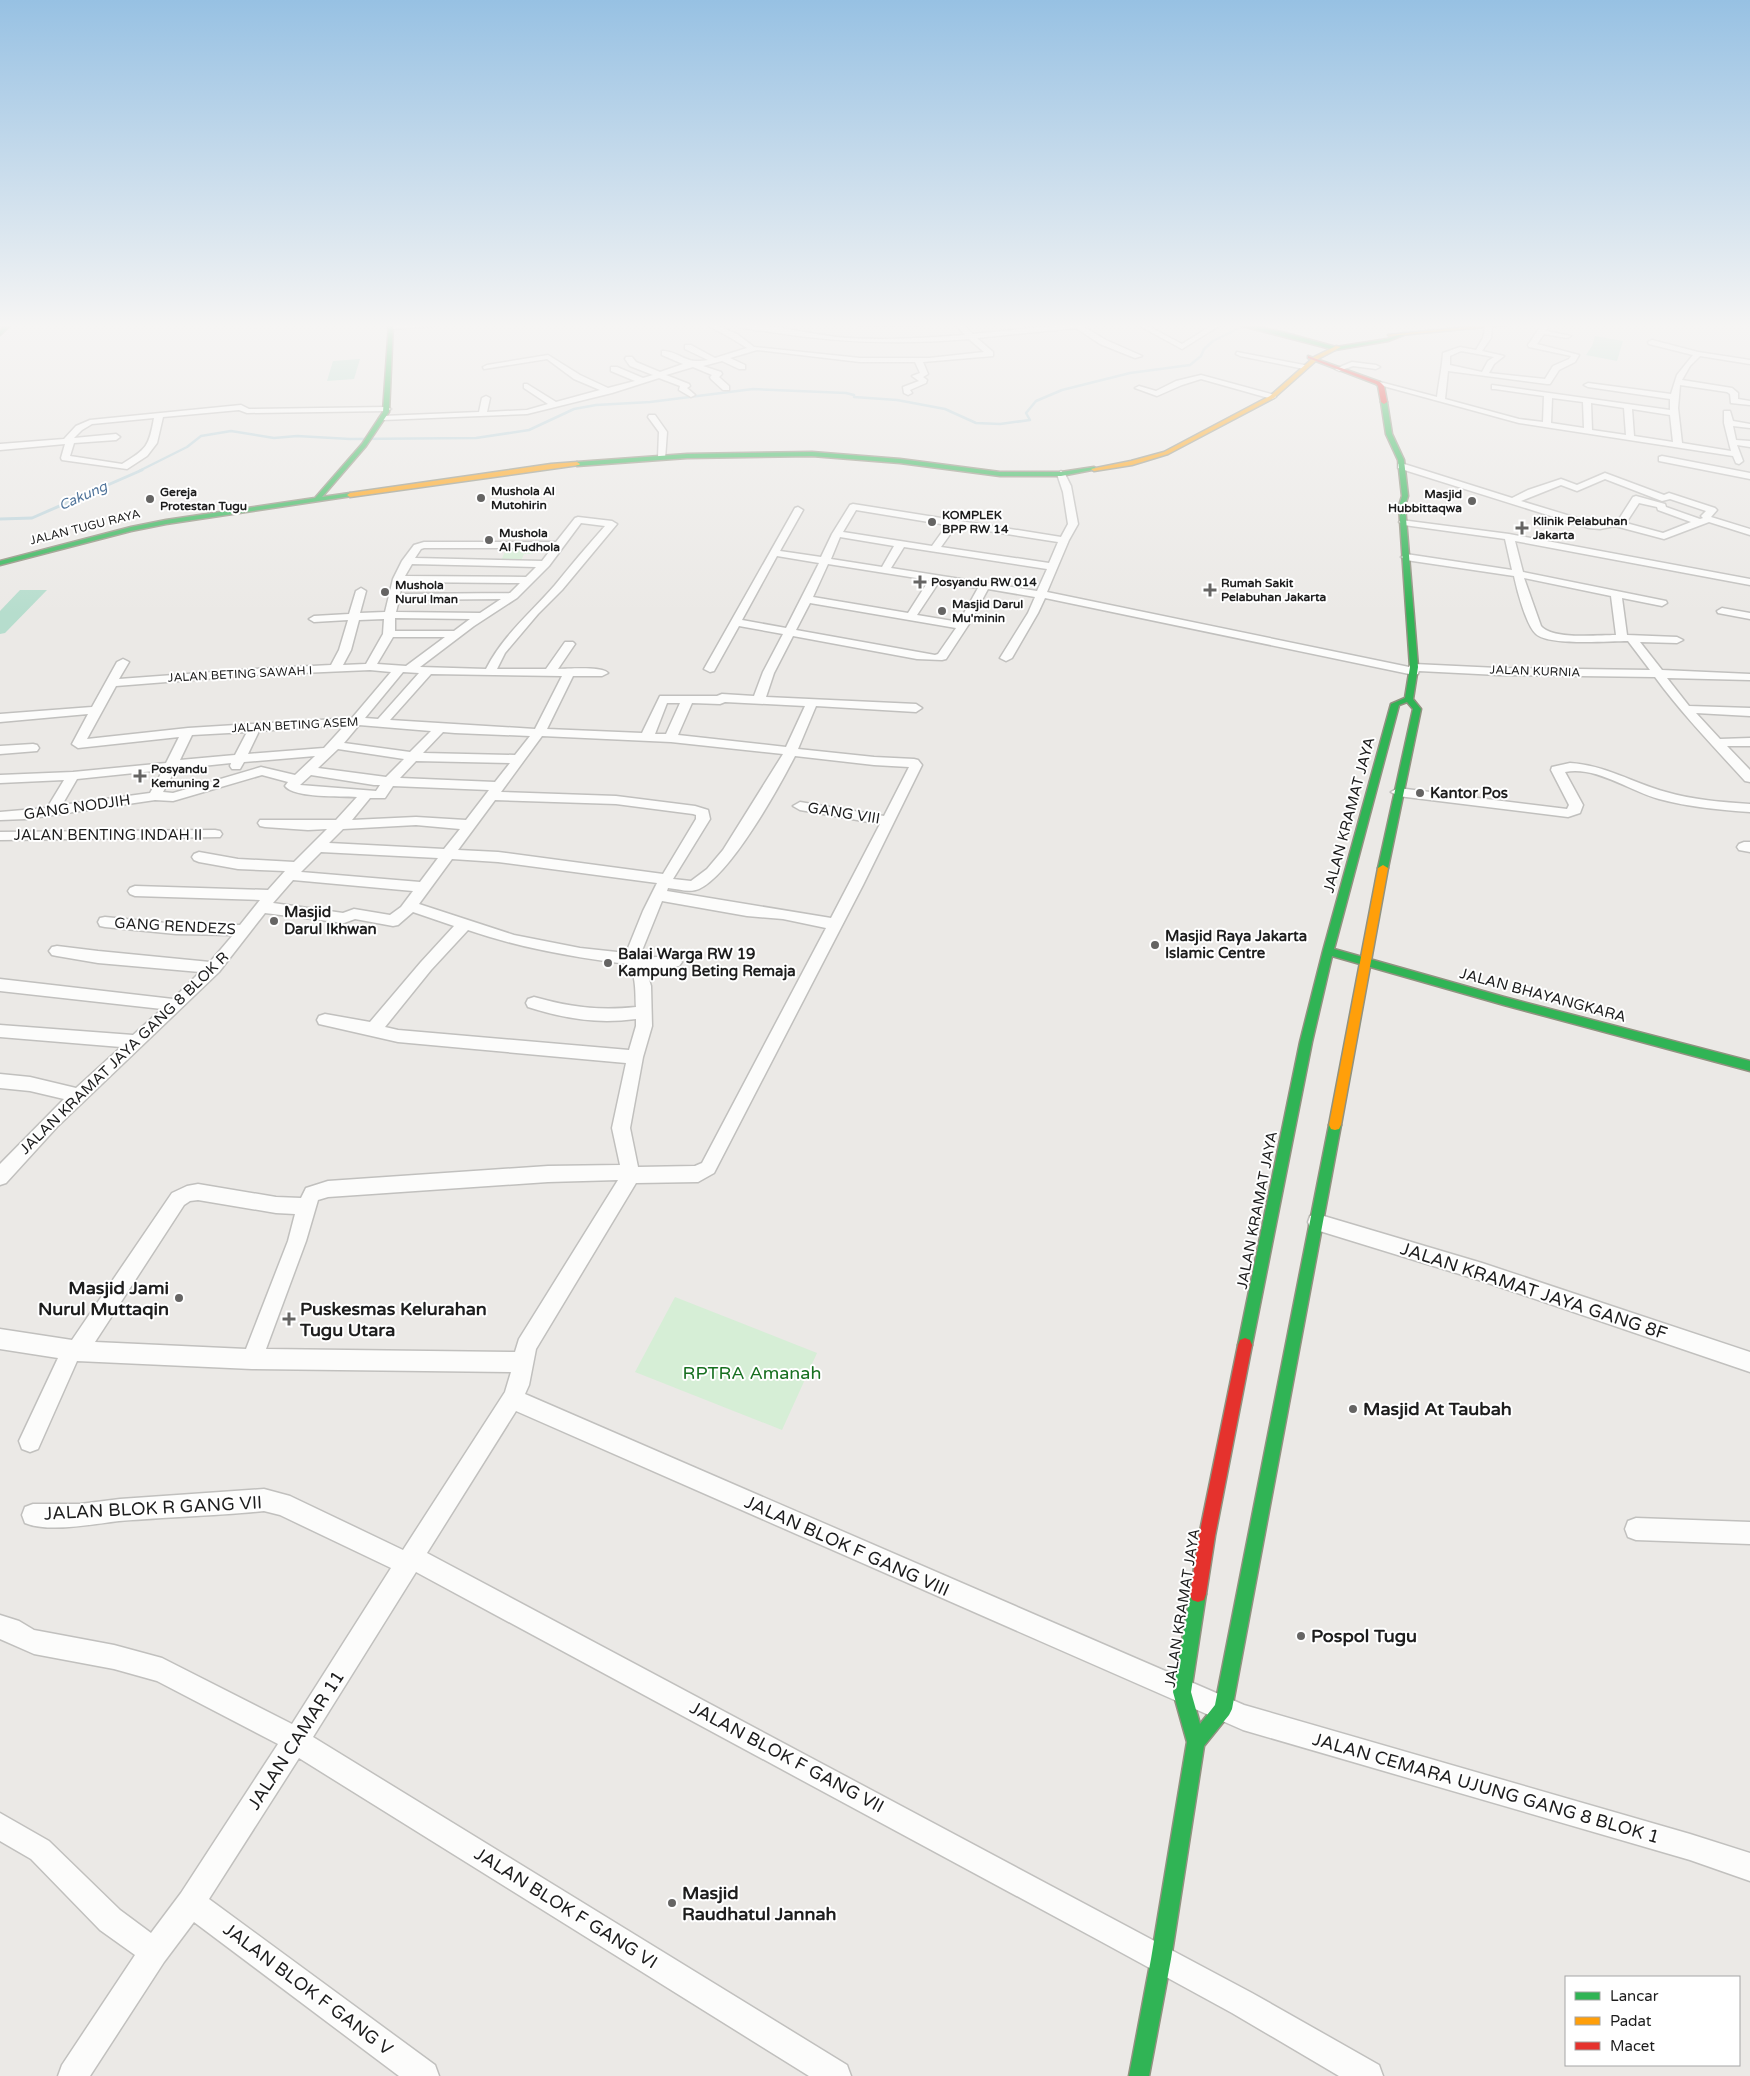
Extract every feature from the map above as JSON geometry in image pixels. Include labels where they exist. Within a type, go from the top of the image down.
[{"type":"main road","points":[[318,498],[364,445],[380,421]]},
{"type":"main road","name":"JALAN TUGU RAYA","points":[[0,564],[131,529],[318,498],[551,466],[662,457],[812,454],[900,461],[1000,474],[1062,474],[1132,463],[1166,453],[1227,421]]},
{"type":"main road","points":[[1196,1742],[1223,1709],[1398,792],[1417,709],[1409,699],[1414,669],[1402,506],[1405,496],[1401,460],[1389,434],[1387,421]]},
{"type":"main road","name":"JALAN KRAMAT JAYA","points":[[1139,2076],[1161,1958],[1196,1742],[1182,1692],[1207,1536],[1306,1042],[1328,951],[1395,704],[1409,699]]},
{"type":"main road","name":"JALAN BHAYANGKARA","points":[[1328,951],[1504,1001],[1750,1066]]},
{"type":"street","points":[[67,441],[86,423],[108,421]]},
{"type":"street","points":[[67,441],[70,444],[64,457],[124,467],[144,454],[154,441],[157,421]]},
{"type":"street","points":[[655,421],[663,432],[662,457]]},
{"type":"street","points":[[1522,421],[1736,454]]},
{"type":"street","points":[[1547,421],[1547,426]]},
{"type":"street","points":[[1588,421],[1588,432]]},
{"type":"street","points":[[1629,421],[1630,438]]},
{"type":"street","points":[[1675,421],[1678,446]]},
{"type":"street","points":[[1748,475],[1736,454],[1728,423],[1750,426]]},
{"type":"street","points":[[0,447],[116,438]]},
{"type":"street","points":[[1732,442],[1750,444]]},
{"type":"street","points":[[1662,459],[1748,475]]},
{"type":"street","points":[[1401,466],[1589,525],[1600,526],[1623,521],[1636,499],[1704,521],[1750,532]]},
{"type":"street","points":[[1006,658],[1029,620],[1064,540],[1073,524],[1068,498],[1069,494],[1062,474]]},
{"type":"street","points":[[1513,501],[1531,492],[1561,482],[1577,488],[1605,476],[1666,499],[1669,496],[1712,510],[1704,521],[1664,536],[1651,534],[1618,523]]},
{"type":"street","points":[[760,699],[769,673],[852,507],[1064,540]]},
{"type":"street","points":[[710,669],[798,510]]},
{"type":"street","points":[[440,728],[390,781],[381,794],[294,788],[291,786],[331,748],[404,669],[513,596],[545,564],[578,520],[612,524]]},
{"type":"street","points":[[935,548],[954,522]]},
{"type":"street","points":[[1404,522],[1509,537],[1750,582]]},
{"type":"street","points":[[490,672],[500,652],[534,612],[558,588],[572,569],[612,524]]},
{"type":"street","points":[[837,534],[1053,567]]},
{"type":"street","points":[[1509,537],[1518,574],[1536,627],[1541,633],[1558,638],[1626,637],[1677,640]]},
{"type":"street","points":[[885,570],[901,543]]},
{"type":"street","points":[[370,667],[389,634],[390,615],[398,579],[417,546],[558,545]]},
{"type":"street","name":"JALAN KURNIA","points":[[775,553],[1040,594],[1414,669],[1561,673],[1656,673],[1750,677]]},
{"type":"street","points":[[1406,557],[1518,574],[1662,602]]},
{"type":"street","points":[[407,562],[545,564]]},
{"type":"street","points":[[398,579],[529,580]]},
{"type":"street","points":[[911,615],[935,579]]},
{"type":"street","points":[[735,622],[917,656],[942,657],[984,586]]},
{"type":"street","points":[[335,669],[345,650],[361,591]]},
{"type":"street","points":[[1615,593],[1619,603],[1619,617],[1626,637],[1685,709],[1750,778]]},
{"type":"street","points":[[393,597],[513,596]]},
{"type":"street","points":[[808,597],[961,626]]},
{"type":"street","points":[[1722,611],[1750,616]]},
{"type":"street","points":[[314,619],[390,615],[481,616]]},
{"type":"street","points":[[389,634],[456,634]]},
{"type":"street","points":[[550,672],[569,644]]},
{"type":"street","points":[[0,718],[96,710],[122,662]]},
{"type":"street","name":"JALAN BETING SAWAH I","points":[[111,683],[255,672],[370,667],[428,671],[602,673]]},
{"type":"street","points":[[382,722],[428,671]]},
{"type":"street","points":[[135,891],[266,901],[344,918],[354,914],[390,921],[396,919],[410,906],[446,854],[497,791],[539,732],[570,672]]},
{"type":"street","points":[[647,736],[662,701],[720,700],[722,698],[760,699],[916,708]]},
{"type":"street","points":[[671,738],[687,700]]},
{"type":"street","points":[[662,886],[693,886],[719,866],[792,752],[812,702]]},
{"type":"street","points":[[1685,709],[1750,712]]},
{"type":"street","name":"JALAN BETING ASEM","points":[[96,710],[78,744],[188,732],[356,721],[440,728],[647,736],[914,763],[916,766],[888,821]]},
{"type":"street","points":[[229,780],[255,727]]},
{"type":"street","points":[[155,796],[167,767],[188,732]]},
{"type":"street","points":[[1716,743],[1750,742]]},
{"type":"street","points":[[0,750],[33,748]]},
{"type":"street","points":[[0,779],[73,776],[331,748],[414,757],[519,760]]},
{"type":"street","points":[[1398,792],[1568,813],[1576,810],[1576,805],[1557,770],[1572,767],[1611,774],[1646,792],[1675,799],[1716,806],[1750,808]]},
{"type":"street","points":[[307,770],[349,778],[616,800],[694,810],[703,813],[702,819],[662,886],[634,962],[643,986],[644,1026],[635,1057],[620,1128],[631,1175]]},
{"type":"street","name":"GANG NODJIH","points":[[0,816],[26,815],[155,796],[173,796],[262,772],[271,772],[297,780]]},
{"type":"street","points":[[52,810],[73,776]]},
{"type":"street","name":"JALAN KRAMAT JAYA GANG 8 BLOK R","points":[[3,1169],[78,1095],[214,968],[266,901],[338,825],[349,816],[366,794]]},
{"type":"street","name":"GANG VIII","points":[[800,806],[888,821]]},
{"type":"street","points":[[252,1359],[297,1241],[306,1206],[312,1194],[328,1189],[548,1174],[615,1172],[631,1175],[698,1174],[708,1168],[888,821]]},
{"type":"street","points":[[265,823],[308,826],[416,822],[471,825]]},
{"type":"street","name":"JALAN BENTING INDAH II","points":[[0,836],[215,834]]},
{"type":"street","points":[[319,847],[498,857],[662,886],[747,911],[783,914],[835,924]]},
{"type":"street","points":[[199,857],[294,871],[339,881],[423,887]]},
{"type":"street","points":[[410,906],[513,940],[541,946],[634,962],[674,962]]},
{"type":"street","name":"GANG RENDEZS","points":[[105,922],[176,928],[245,930]]},
{"type":"street","points":[[374,1029],[426,966],[465,924]]},
{"type":"street","points":[[57,951],[98,957],[214,968]]},
{"type":"street","points":[[0,985],[175,1004]]},
{"type":"street","points":[[534,1004],[580,1014],[609,1016],[644,1012]]},
{"type":"street","points":[[325,1020],[374,1029],[398,1036],[635,1057]]},
{"type":"street","points":[[0,1031],[136,1042]]},
{"type":"street","points":[[0,1081],[30,1084],[78,1095]]},
{"type":"street","name":"JALAN CAMAR 11","points":[[73,2076],[154,1952],[190,1903],[296,1740],[512,1399],[519,1385],[526,1346],[631,1175]]},
{"type":"street","points":[[30,1440],[74,1351],[178,1199],[190,1192],[198,1192],[276,1204],[306,1206]]},
{"type":"street","name":"JALAN KRAMAT JAYA GANG 8F","points":[[1317,1222],[1482,1272],[1750,1362]]},
{"type":"street","points":[[0,1339],[74,1351],[252,1359],[522,1362]]},
{"type":"street","name":"JALAN BLOK F GANG VIII","points":[[512,1399],[1223,1709]]},
{"type":"street","name":"JALAN BLOK R GANG VII","points":[[33,1515],[80,1515],[120,1510],[264,1500],[282,1504],[411,1561]]},
{"type":"street","points":[[1636,1529],[1750,1533]]},
{"type":"street","name":"JALAN BLOK F GANG VII","points":[[411,1561],[1161,1958],[1368,2076]]},
{"type":"street","name":"JALAN BLOK F GANG VI","points":[[0,1627],[13,1629],[28,1640],[143,1663],[162,1670],[296,1740],[836,2076]]},
{"type":"street","name":"JALAN CEMARA UJUNG GANG 8 BLOK 1","points":[[1223,1709],[1243,1717],[1690,1847],[1750,1867]]},
{"type":"street","points":[[0,1826],[40,1850],[110,1920],[154,1952]]},
{"type":"street","name":"JALAN BLOK F GANG V","points":[[190,1903],[424,2076]]},
{"type":"green space","points":[[507,547],[534,547],[532,554],[524,554],[521,561],[501,561]]},
{"type":"green space","points":[[20,590],[47,590],[5,633],[0,634],[0,611]]},
{"type":"green space","name":"RPTRA Amanah","points":[[675,1297],[817,1353],[782,1430],[635,1372]]},
{"type":"waterway","name":"Cakung","points":[[139,471],[187,447],[201,436],[231,431],[274,438],[297,436],[350,439],[476,438],[529,430],[549,421]]},
{"type":"waterway","name":"Cakung","points":[[971,421],[976,423],[1000,424],[1023,421]]},
{"type":"waterway","name":"Cakung","points":[[0,519],[32,518],[142,470]]},
{"type":"traffic: fast","points":[[318,498],[364,445],[380,421]]},
{"type":"traffic: fast","points":[[1383,868],[1417,709],[1409,699],[1414,667],[1402,506],[1405,496],[1401,460],[1389,434],[1387,421]]},
{"type":"traffic: fast","points":[[577,464],[687,456],[812,454],[900,461],[1000,474],[1061,474],[1094,469]]},
{"type":"traffic: fast","points":[[0,563],[131,529],[166,522],[350,495]]},
{"type":"traffic: fast","points":[[1245,1345],[1306,1042],[1328,951],[1395,704],[1409,699]]},
{"type":"traffic: fast","points":[[1328,951],[1504,1001],[1750,1066]]},
{"type":"traffic: fast","points":[[1196,1742],[1223,1709],[1335,1125]]},
{"type":"traffic: fast","points":[[1139,2076],[1161,1959],[1196,1742],[1182,1692],[1198,1594]]},
{"type":"traffic: slow","points":[[1094,469],[1132,463],[1166,453],[1227,421]]},
{"type":"traffic: slow","points":[[350,495],[551,466],[577,464]]},
{"type":"traffic: slow","points":[[1335,1125],[1383,868]]},
{"type":"traffic: jam","points":[[1198,1594],[1207,1536],[1245,1345]]},
{"type":"place","name":"Mushola Al Mutohirin","points":[[481,498]]},
{"type":"place","name":"Gereja Protestan Tugu","points":[[150,499]]},
{"type":"place","name":"Masjid Hubbittaqwa","points":[[1472,501]]},
{"type":"place","name":"KOMPLEK BPP RW 14","points":[[932,522]]},
{"type":"place","name":"Klinik Pelabuhan Jakarta","points":[[1522,528]]},
{"type":"place","name":"Mushola Al Fudhola","points":[[489,540]]},
{"type":"place","name":"Posyandu RW 014","points":[[920,582]]},
{"type":"place","name":"Rumah Sakit Pelabuhan Jakarta","points":[[1210,590]]},
{"type":"place","name":"Mushola Nurul Iman","points":[[385,592]]},
{"type":"place","name":"Masjid Darul Mu'minin","points":[[942,611]]},
{"type":"place","name":"Posyandu Kemuning 2","points":[[140,776]]},
{"type":"place","name":"Kantor Pos","points":[[1420,793]]},
{"type":"place","name":"Masjid Darul Ikhwan","points":[[274,921]]},
{"type":"place","name":"Masjid Raya Jakarta Islamic Centre","points":[[1155,945]]},
{"type":"place","name":"Balai Warga RW 19 Kampung Beting Remaja","points":[[608,963]]},
{"type":"place","name":"Masjid Jami Nurul Muttaqin","points":[[179,1298]]},
{"type":"place","name":"Puskesmas Kelurahan Tugu Utara","points":[[289,1319]]},
{"type":"place","name":"Masjid At Taubah","points":[[1353,1409]]},
{"type":"place","name":"Pospol Tugu","points":[[1301,1636]]},
{"type":"place","name":"Masjid Raudhatul Jannah","points":[[672,1903]]}]
